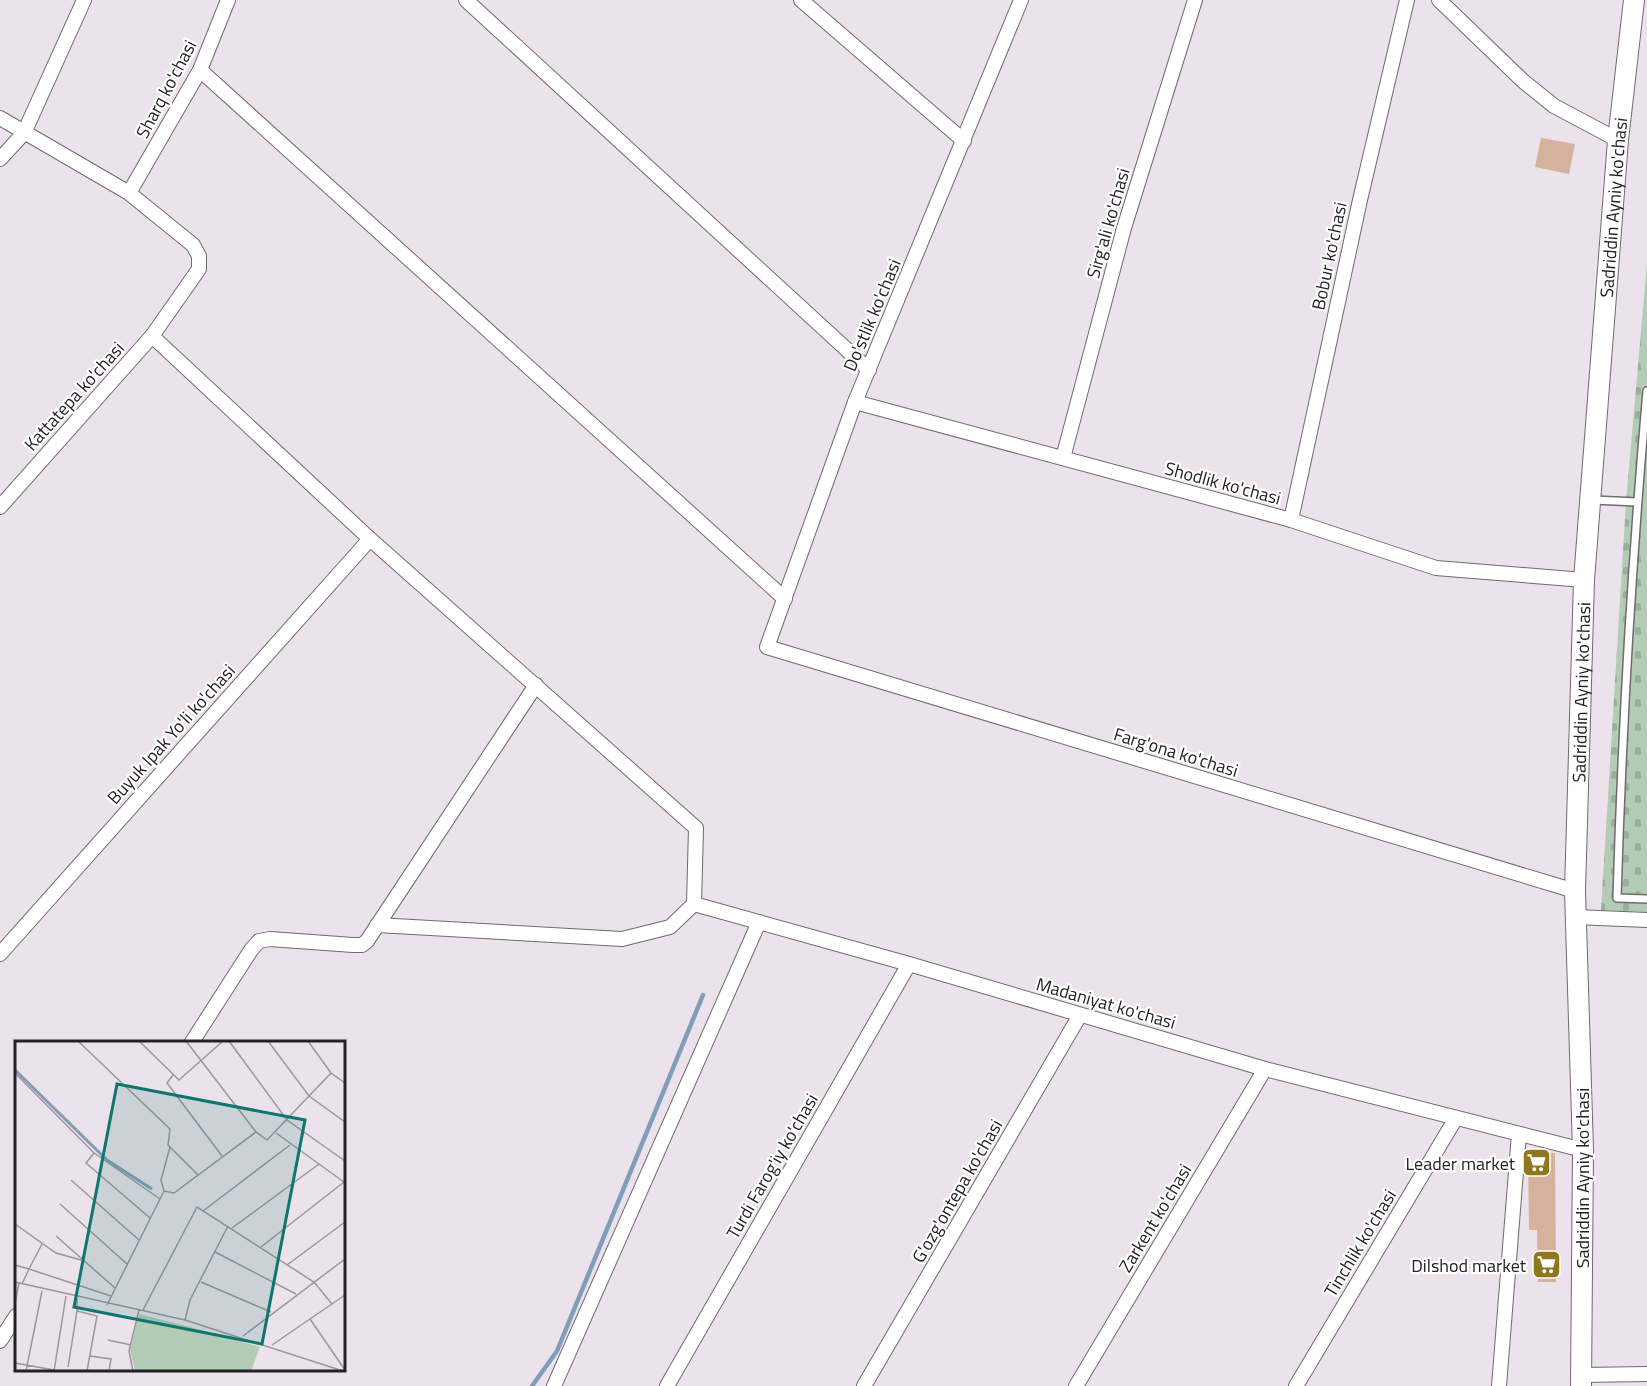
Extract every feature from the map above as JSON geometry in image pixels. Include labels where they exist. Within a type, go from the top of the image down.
[{"type":"street","points":[[0,159],[24,133],[84,0]]},
{"type":"street","name":"Sharq ko'chasi","points":[[129,193],[200,70],[228,0]]},
{"type":"street","points":[[466,0],[869,370]]},
{"type":"street","points":[[801,0],[964,141]]},
{"type":"street","name":"Do'stlik ko'chasi","points":[[767,648],[855,402],[1021,0]]},
{"type":"street","name":"Sirg'ali ko'chasi","points":[[1063,458],[1124,228],[1195,0]]},
{"type":"street","name":"Bobur ko'chasi","points":[[1291,520],[1360,200],[1407,0]]},
{"type":"street","points":[[1439,0],[1523,81],[1554,106],[1618,141]]},
{"type":"street","name":"Sadriddin Ayniy ko'chasi","points":[[1581,1381],[1583,1150],[1575,891],[1584,580],[1618,141],[1634,0]]},
{"type":"street","points":[[200,70],[785,599]]},
{"type":"street","name":"Kattatepa ko'chasi","points":[[0,118],[129,193],[184,236],[199,256],[199,269],[152,336],[0,507]]},
{"type":"street","points":[[152,336],[370,539],[696,828],[694,904],[670,927],[622,939],[377,925]]},
{"type":"street","name":"Shodlik ko'chasi","points":[[855,402],[1291,520],[1436,568],[1584,580]]},
{"type":"street","name":"Buyuk Ipak Yo'li ko'chasi","points":[[0,954],[370,539]]},
{"type":"street","name":"Farg'ona ko'chasi","points":[[767,648],[1575,891]]},
{"type":"street","points":[[193,1041],[259,941],[270,939],[362,945],[536,685]]},
{"type":"street","name":"Madaniyat ko'chasi","points":[[694,904],[909,964],[1265,1069],[1583,1150]]},
{"type":"street","points":[[1575,917],[1647,920]]},
{"type":"street","points":[[554,1386],[759,922]]},
{"type":"street","name":"Turdi Farog'iy ko'chasi","points":[[667,1386],[909,964]]},
{"type":"street","name":"G'ozg'ontepa ko'chasi","points":[[864,1386],[1080,1015]]},
{"type":"street","name":"Zarkent ko'chasi","points":[[1076,1386],[1265,1069]]},
{"type":"street","name":"Tinchlik ko'chasi","points":[[1298,1385],[1456,1118]]},
{"type":"street","points":[[1498,1386],[1519,1134]]},
{"type":"street","points":[[0,1341],[15,1318]]},
{"type":"street","points":[[1581,1381],[1647,1374]]},
{"type":"lane","points":[[1647,391],[1637,502],[1619,814],[1617,898],[1647,899]]},
{"type":"lane","points":[[1590,500],[1637,502]]},
{"type":"green space","points":[[1647,263],[1647,912],[1601,910],[1626,502]]},
{"type":"building","points":[[1541,138],[1575,144],[1569,174],[1535,167]]},
{"type":"building","points":[[1528,1153],[1555,1153],[1556,1282],[1538,1282],[1537,1230],[1529,1230]]},
{"type":"waterway","points":[[532,1386],[557,1351],[703,995]]},
{"type":"place","name":"Leader market","points":[[1536,1163]]},
{"type":"place","name":"Dilshod market","points":[[1547,1265]]}]
